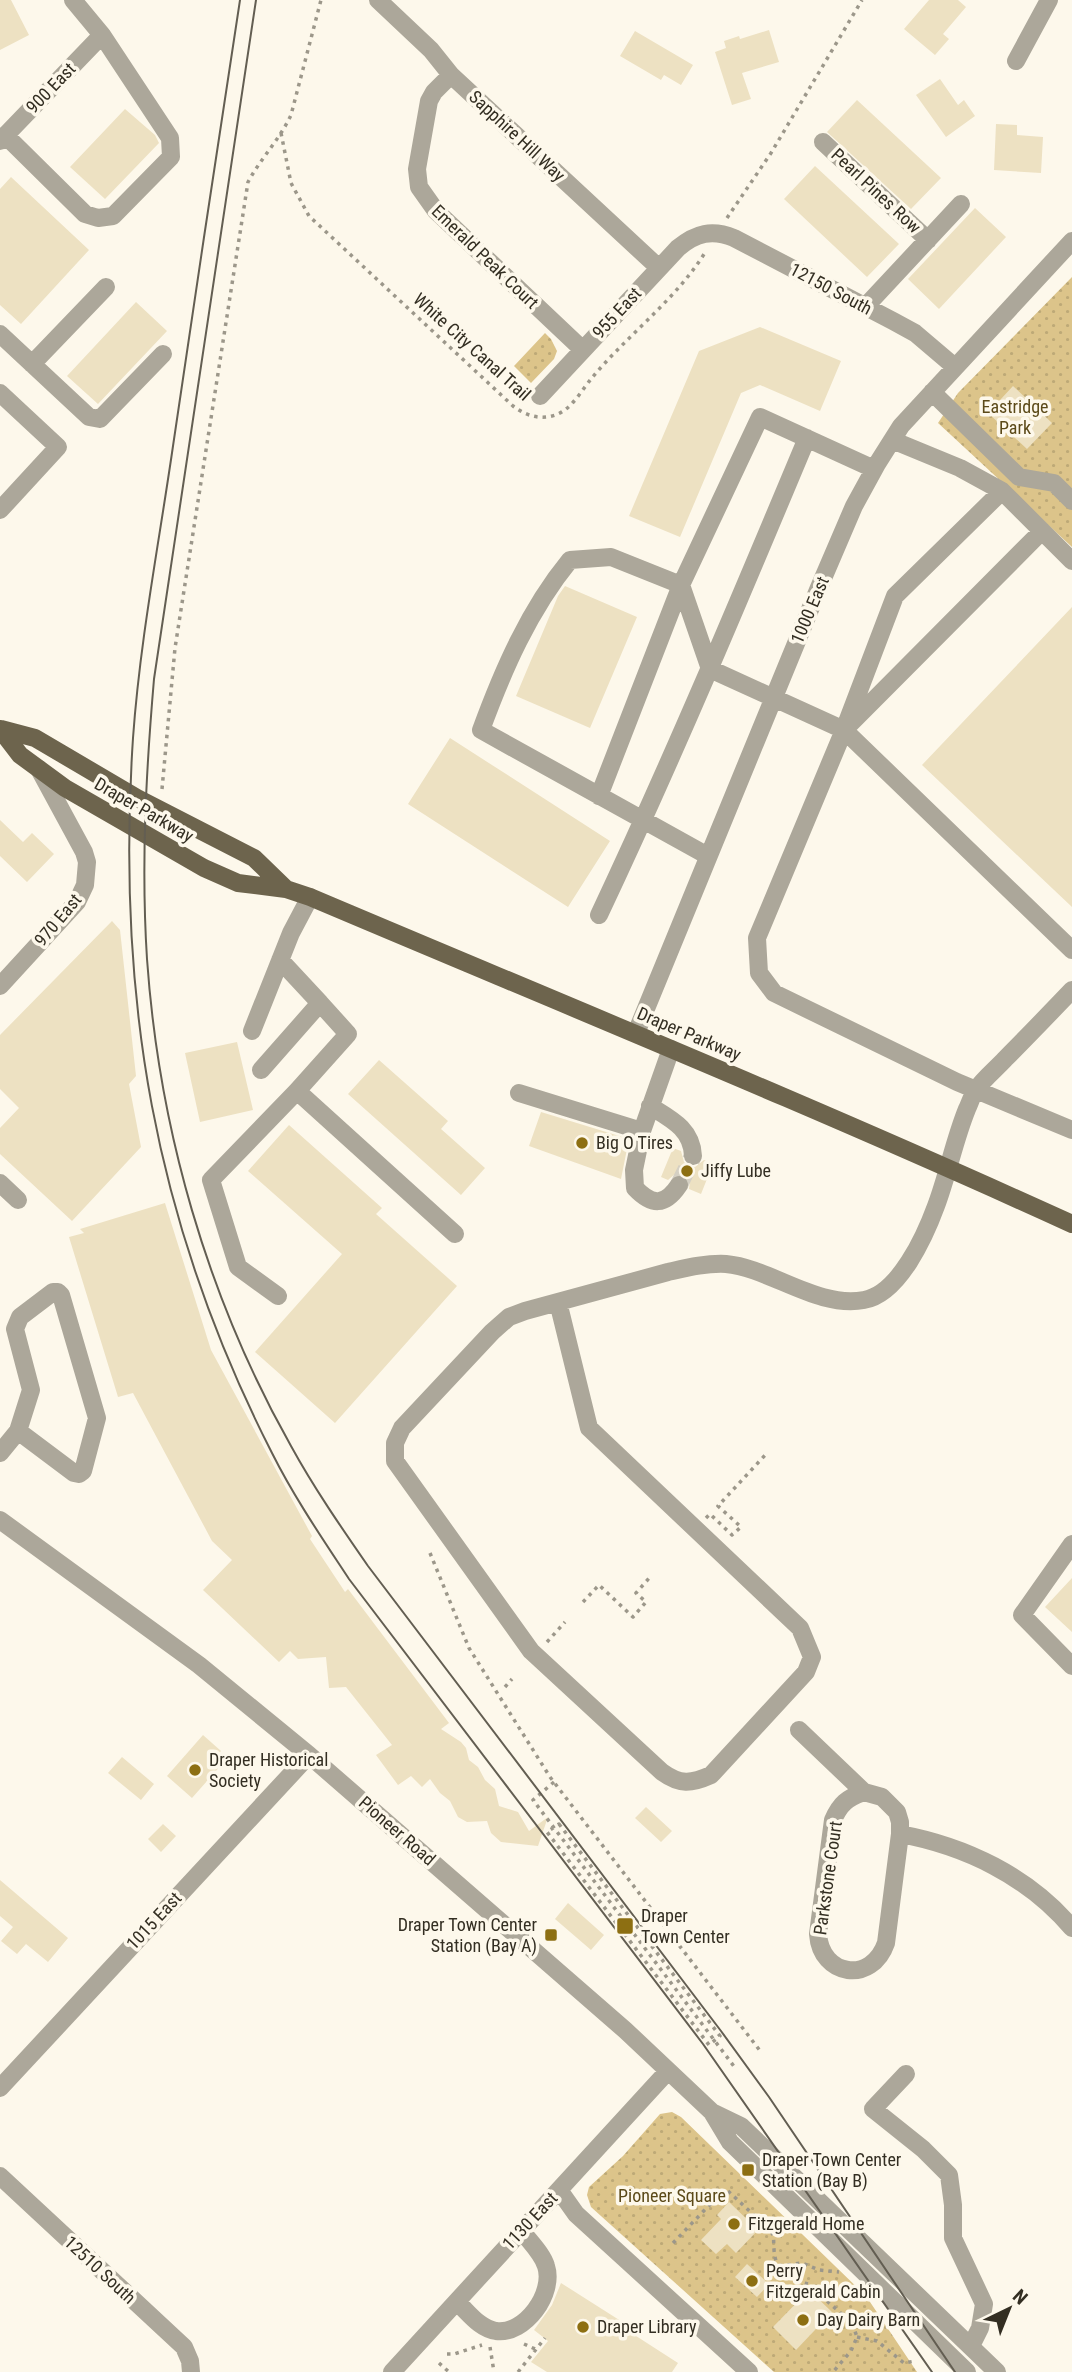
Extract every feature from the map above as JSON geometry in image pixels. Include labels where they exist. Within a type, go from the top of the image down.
[{"type":"main road","name":"Draper Parkway","points":[[0,729],[20,755],[65,788],[204,868],[238,883],[286,889],[310,897],[636,1032],[1072,1224]]},
{"type":"main road","name":"Draper Parkway","points":[[0,729],[34,738],[137,798],[254,859],[286,889]]},
{"type":"street","points":[[3,138],[85,214],[98,218],[113,216],[171,157],[170,138],[102,35],[73,0]]},
{"type":"street","name":"Sapphire Hill Way","points":[[378,0],[431,50],[451,75],[659,268]]},
{"type":"street","points":[[1016,61],[1049,0]]},
{"type":"street","name":"900 East","points":[[3,138],[102,35]]},
{"type":"street","name":"Emerald Peak Court","points":[[451,75],[434,92],[425,112],[417,169],[419,187],[436,211],[583,350]]},
{"type":"street","name":"Pearl Pines Row","points":[[823,142],[928,240]]},
{"type":"street","points":[[865,307],[961,204]]},
{"type":"street","name":"12150 South","points":[[698,234],[718,233],[734,238],[915,333],[955,367]]},
{"type":"street","name":"955 East","points":[[540,396],[678,248],[698,234]]},
{"type":"street","name":"1000 East","points":[[636,1032],[854,506],[874,469],[901,426],[1072,241]]},
{"type":"street","points":[[32,364],[106,287]]},
{"type":"street","points":[[0,334],[89,417],[100,419],[163,354]]},
{"type":"street","points":[[932,391],[1019,477],[1054,483],[1072,501]]},
{"type":"street","points":[[0,393],[58,447],[0,510]]},
{"type":"street","points":[[599,796],[681,585],[760,417],[874,469]]},
{"type":"street","points":[[599,915],[710,669],[807,438]]},
{"type":"street","points":[[892,440],[960,468],[1002,491],[1072,561]]},
{"type":"street","points":[[1002,491],[895,596],[844,730],[757,938],[759,973],[775,993],[975,1090],[1072,1130]]},
{"type":"street","points":[[844,730],[1042,531]]},
{"type":"street","points":[[708,856],[481,730],[506,664],[552,582],[570,560],[611,557],[681,585],[710,669],[844,730],[1072,950]]},
{"type":"street","name":"970 East","points":[[0,986],[77,902],[88,872],[84,852],[39,769]]},
{"type":"street","points":[[252,1031],[291,933],[310,897]]},
{"type":"street","points":[[278,1296],[238,1267],[211,1180],[348,1034],[281,960]]},
{"type":"street","points":[[558,1302],[589,1429],[800,1629],[812,1657],[806,1672],[711,1775],[692,1784],[682,1783],[662,1772],[531,1651],[395,1461],[396,1443],[402,1428],[509,1317],[558,1302],[687,1267],[727,1264],[831,1298],[866,1300],[883,1292],[910,1260],[936,1205],[960,1127],[975,1090],[1072,990]]},
{"type":"street","points":[[261,1070],[320,1003]]},
{"type":"street","points":[[671,1049],[642,1131],[635,1162],[635,1188],[644,1198],[660,1202],[671,1198],[679,1185]]},
{"type":"street","points":[[297,1091],[455,1234]]},
{"type":"street","points":[[519,1093],[642,1131]]},
{"type":"street","points":[[650,1106],[680,1126],[692,1142],[693,1156]]},
{"type":"street","points":[[0,1183],[18,1200]]},
{"type":"street","points":[[0,1453],[18,1431],[31,1390],[15,1329],[16,1323],[53,1292],[58,1292],[97,1418],[83,1471],[74,1473],[18,1431]]},
{"type":"street","name":"Pioneer Road","points":[[0,1520],[200,1665],[309,1755],[595,2004],[712,2112],[730,2142],[967,2372]]},
{"type":"street","points":[[1072,1544],[1022,1615],[1072,1666]]},
{"type":"street","points":[[799,1730],[864,1792],[882,1797],[890,1804],[900,1822],[900,1834],[932,1840],[989,1863],[1043,1900],[1072,1928]]},
{"type":"street","name":"1015 East","points":[[0,2088],[309,1755]]},
{"type":"street","name":"Parkstone Court","points":[[864,1792],[846,1799],[838,1807],[833,1820],[818,1934],[819,1945],[825,1958],[835,1966],[849,1970],[861,1969],[873,1965],[881,1955],[886,1943],[900,1834]]},
{"type":"street","name":"1130 East","points":[[392,2372],[668,2071]]},
{"type":"street","points":[[906,2074],[873,2109],[923,2149],[949,2175],[953,2204],[953,2238],[984,2304],[980,2328],[971,2346]]},
{"type":"street","name":"Pioneer Road","points":[[712,2112],[741,2126],[997,2372]]},
{"type":"street","name":"12510 South","points":[[0,2176],[184,2347],[191,2370]]},
{"type":"street","points":[[559,2190],[576,2214],[749,2372]]},
{"type":"street","points":[[457,2302],[476,2321],[495,2331],[511,2330],[528,2319],[542,2296],[548,2274],[543,2259],[521,2231]]},
{"type":"path","points":[[162,789],[175,648],[248,182],[264,154],[281,133],[296,102],[321,0]]},
{"type":"path","name":"White City Canal Trail","points":[[281,133],[291,183],[310,216],[513,406],[536,417],[552,416],[566,410],[602,365],[678,287],[703,257],[771,153],[862,0]]},
{"type":"path","points":[[705,1519],[709,1514],[732,1535],[741,1527],[718,1506],[768,1452]]},
{"type":"path","points":[[430,1553],[470,1648],[554,1782],[761,2052]]},
{"type":"path","points":[[583,1602],[599,1585],[633,1617],[646,1602],[636,1593],[651,1576]]},
{"type":"path","points":[[546,1643],[565,1622]]},
{"type":"path","points":[[505,1687],[512,1679]]},
{"type":"path","points":[[554,1782],[533,1800],[736,2069]]},
{"type":"path","points":[[559,1824],[720,2036],[709,2045],[547,1832],[554,1828],[559,1824]]},
{"type":"path","points":[[674,2243],[720,2193],[728,2191],[771,2231],[775,2238],[774,2250],[778,2266],[783,2274],[793,2281],[808,2284]]},
{"type":"path","points":[[778,2266],[802,2263],[836,2273],[844,2269]]},
{"type":"path","points":[[827,2301],[852,2323],[857,2337],[851,2351],[833,2372]]},
{"type":"path","points":[[857,2337],[877,2341],[904,2363],[915,2361]]},
{"type":"path","points":[[492,2338],[490,2347],[494,2372]]},
{"type":"path","points":[[517,2372],[544,2338]]},
{"type":"path","points":[[439,2363],[449,2372]]},
{"type":"green space","name":"Eastridge Park","points":[[1072,277],[1072,547],[938,423],[958,393]]},
{"type":"green space","points":[[545,333],[557,351],[554,359],[531,383],[514,366]]},
{"type":"green space","name":"Pioneer Square","points":[[672,2112],[681,2117],[866,2296],[917,2372],[774,2372],[591,2207],[587,2195],[589,2187],[623,2156],[660,2114]]},
{"type":"building","points":[[0,0],[11,0],[29,35],[0,50]]},
{"type":"building","points":[[929,0],[958,0],[966,7],[943,34],[949,39],[935,55],[904,29]]},
{"type":"building","points":[[769,30],[779,62],[742,73],[751,99],[732,105],[715,52],[726,48],[724,41]]},
{"type":"building","points":[[635,31],[693,65],[681,85],[664,75],[661,80],[620,56]]},
{"type":"building","points":[[940,79],[958,105],[964,100],[975,116],[946,137],[916,95]]},
{"type":"building","points":[[857,100],[941,178],[911,209],[827,132]]},
{"type":"building","points":[[125,109],[155,135],[159,143],[105,199],[70,167]]},
{"type":"building","points":[[996,124],[1017,125],[1017,135],[1043,137],[1041,173],[994,170]]},
{"type":"building","points":[[815,166],[899,244],[867,277],[784,199]]},
{"type":"building","points":[[11,177],[89,250],[21,324],[0,305],[0,189]]},
{"type":"building","points":[[975,208],[1006,237],[939,309],[908,279]]},
{"type":"building","points":[[136,302],[167,331],[98,404],[67,376]]},
{"type":"building","points":[[760,327],[841,361],[820,411],[760,385],[741,393],[680,537],[629,516],[699,351]]},
{"type":"building","points":[[1013,386],[1052,423],[1027,449],[988,413]]},
{"type":"building","points":[[565,586],[637,617],[590,728],[516,696],[558,596]]},
{"type":"building","points":[[1072,607],[1072,907],[922,765]]},
{"type":"building","points":[[450,738],[610,841],[568,907],[408,804]]},
{"type":"building","points":[[0,820],[23,842],[32,833],[54,854],[27,882],[0,856]]},
{"type":"building","points":[[112,921],[120,930],[136,1076],[129,1084],[141,1147],[72,1221],[0,1154],[0,1128],[19,1108],[0,1089],[0,1035]]},
{"type":"building","points":[[237,1042],[253,1110],[200,1122],[185,1053]]},
{"type":"building","points":[[379,1060],[448,1121],[441,1129],[485,1168],[461,1195],[348,1094]]},
{"type":"building","name":"Big O Tires","points":[[541,1112],[629,1139],[621,1179],[529,1146]]},
{"type":"building","points":[[289,1125],[382,1208],[376,1214],[457,1286],[335,1423],[255,1352],[342,1254],[248,1171]]},
{"type":"building","name":"Jiffy Lube","points":[[673,1148],[681,1151],[688,1166],[695,1167],[704,1160],[713,1164],[701,1194],[689,1189],[690,1181],[685,1176],[675,1174],[668,1180],[661,1177]]},
{"type":"building","points":[[165,1203],[211,1350],[312,1536],[310,1539],[345,1592],[348,1589],[449,1723],[441,1729],[466,1748],[469,1760],[495,1789],[499,1806],[518,1812],[529,1831],[548,1817],[538,1846],[501,1842],[491,1833],[487,1821],[467,1822],[458,1817],[450,1801],[430,1779],[422,1787],[411,1776],[398,1785],[376,1755],[392,1745],[346,1687],[329,1688],[326,1657],[298,1659],[290,1651],[279,1662],[203,1590],[232,1560],[212,1541],[133,1393],[118,1397],[69,1237],[84,1233],[80,1229]]},
{"type":"building","points":[[1072,1578],[1072,1632],[1045,1607]]},
{"type":"building","name":"Draper Historical Society","points":[[203,1735],[221,1751],[216,1756],[223,1763],[192,1798],[167,1776]]},
{"type":"building","points":[[122,1757],[154,1784],[141,1800],[108,1773]]},
{"type":"building","points":[[646,1807],[672,1831],[661,1842],[635,1818]]},
{"type":"building","points":[[163,1824],[176,1836],[161,1852],[148,1839]]},
{"type":"building","points":[[0,1880],[68,1938],[48,1962],[26,1944],[17,1954],[1,1941],[13,1927],[0,1916]]},
{"type":"building","points":[[568,1903],[604,1935],[591,1950],[555,1919]]},
{"type":"building","name":"Fitzgerald Home","points":[[729,2202],[758,2230],[736,2253],[727,2244],[716,2254],[701,2240],[721,2219],[717,2215]]},
{"type":"building","name":"Perry Fitzgerald Cabin","points":[[747,2264],[769,2284],[757,2297],[735,2277]]},
{"type":"building","name":"Draper Library","points":[[561,2283],[635,2330],[633,2334],[678,2363],[672,2372],[547,2372],[531,2362],[548,2341],[534,2330],[552,2305]]},
{"type":"building","name":"Day Dairy Barn","points":[[809,2290],[832,2312],[796,2350],[773,2327]]},
{"type":"tunnel","points":[[679,1185],[693,1156]]},
{"type":"tram line","points":[[240,0],[145,628],[133,738],[129,833],[131,926],[138,1017],[152,1106],[172,1193],[198,1280],[231,1367],[272,1453],[319,1533],[349,1579],[703,2044],[932,2372]]},
{"type":"tram line","points":[[256,0],[154,679],[147,784],[145,924],[153,1023],[176,1149],[192,1210],[235,1331],[261,1389],[300,1462],[328,1507],[368,1566],[769,2097],[955,2372]]},
{"type":"place","name":"Big O Tires","points":[[582,1143]]},
{"type":"place","name":"Jiffy Lube","points":[[687,1171]]},
{"type":"place","name":"Draper Historical Society","points":[[195,1770]]},
{"type":"place","name":"Draper Town Center","points":[[625,1926]]},
{"type":"place","name":"Draper Town Center Station (Bay A)","points":[[551,1935]]},
{"type":"place","name":"Draper Town Center Station (Bay B)","points":[[748,2170]]},
{"type":"place","name":"Fitzgerald Home","points":[[734,2224]]},
{"type":"place","name":"Perry Fitzgerald Cabin","points":[[752,2281]]},
{"type":"place","name":"Day Dairy Barn","points":[[803,2320]]},
{"type":"place","name":"Draper Library","points":[[583,2327]]}]
